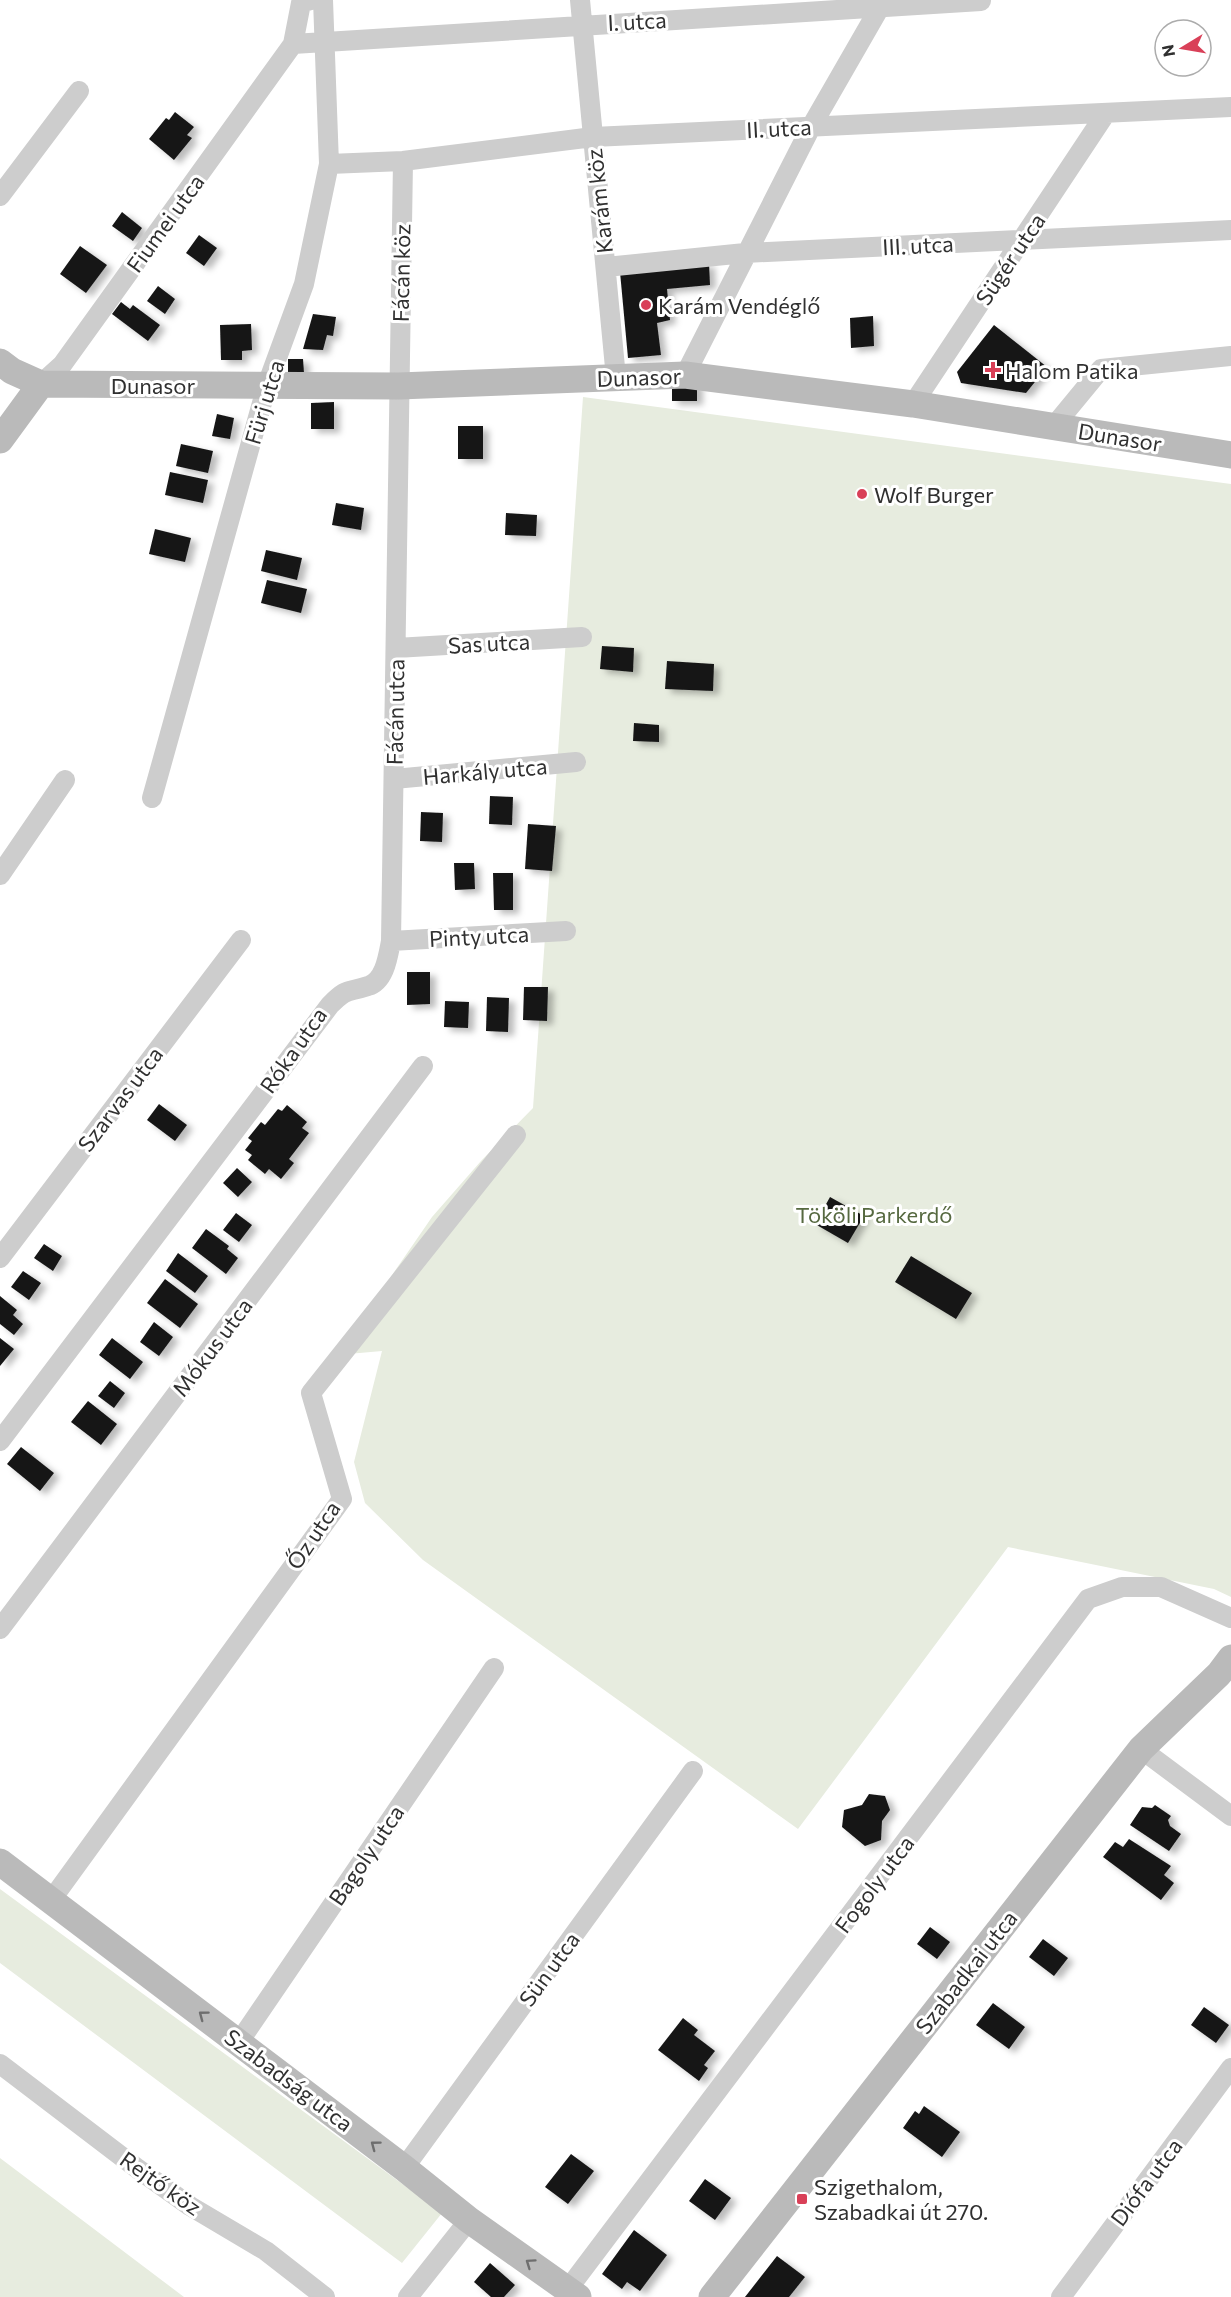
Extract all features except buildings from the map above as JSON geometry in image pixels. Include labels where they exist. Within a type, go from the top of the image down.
[{"type":"street","name":"Fürj utca","points":[[152,798],[267,385],[304,284],[329,164],[323,0]]},
{"type":"street","name":"Karám köz","points":[[580,0],[616,378]]},
{"type":"street","name":"Fiumei utca","points":[[0,440],[41,384],[62,365],[293,44],[303,1]]},
{"type":"street","name":"I. utca","points":[[293,44],[582,24],[981,1]]},
{"type":"street","points":[[685,375],[811,127],[880,7]]},
{"type":"street","points":[[0,196],[79,91]]},
{"type":"street","name":"II. utca","points":[[329,164],[403,160],[593,137],[1231,107]]},
{"type":"street","name":"Sügér utca","points":[[913,404],[1106,113]]},
{"type":"street","name":"Fácán köz","points":[[399,386],[403,160]]},
{"type":"street","name":"III. utca","points":[[606,267],[745,253],[1231,230]]},
{"type":"street","points":[[1054,426],[1101,369],[1231,356]]},
{"type":"street","points":[[0,362],[12,371],[41,384]]},
{"type":"street","name":"Dunasor","points":[[41,384],[399,386],[685,375],[913,404],[1231,455]]},
{"type":"street","name":"Fácán utca","points":[[330,1005],[352,988],[370,986],[380,977],[391,941],[399,386]]},
{"type":"street","name":"Sas utca","points":[[396,648],[582,637]]},
{"type":"street","name":"Harkály utca","points":[[394,779],[576,762]]},
{"type":"street","points":[[0,875],[65,780]]},
{"type":"street","name":"Pinty utca","points":[[391,941],[566,931]]},
{"type":"street","name":"Szarvas utca","points":[[0,1258],[241,940]]},
{"type":"street","name":"Róka utca","points":[[0,1435],[327,1002],[330,1005],[0,1441]]},
{"type":"street","name":"Mókus utca","points":[[0,1629],[423,1066]]},
{"type":"street","name":"Őz utca","points":[[52,1899],[342,1500],[311,1393],[516,1135]]},
{"type":"street","name":"Fogoly utca","points":[[573,2293],[1088,1599],[1122,1587],[1161,1587],[1231,1618]]},
{"type":"street","name":"Szabadkai utca","points":[[712,2297],[1141,1749],[1220,1674],[1231,1658]]},
{"type":"street","name":"Bagoly utca","points":[[239,2042],[494,1668]]},
{"type":"street","points":[[1141,1749],[1231,1815]]},
{"type":"street","name":"Sün utca","points":[[404,2168],[693,1771]]},
{"type":"street","name":"Szabadság utca","points":[[0,1862],[52,1899],[469,2220],[573,2293]]},
{"type":"street","name":"Rejtő köz","points":[[0,2064],[138,2169],[190,2206],[266,2251],[325,2297]]},
{"type":"street","name":"Diófa utca","points":[[1061,2297],[1231,2068]]},
{"type":"street","points":[[408,2297],[469,2220]]},
{"type":"green space","name":"Tököli Parkerdő","points":[[583,397],[1231,484],[1231,1597],[1214,1589],[1008,1547],[798,1829],[423,1560],[365,1503],[354,1462],[382,1351],[337,1355],[432,1217],[481,1161],[533,1108]]},
{"type":"green space","points":[[0,1889],[442,2213],[402,2263],[0,1963]]},
{"type":"green space","points":[[0,2158],[184,2297],[0,2297]]},
{"type":"place","name":"Karám Vendéglő","points":[[646,305]]},
{"type":"place","name":"Halom Patika","points":[[993,370]]},
{"type":"place","name":"Wolf Burger","points":[[862,494]]},
{"type":"place","name":"Szigethalom, Szabadkai út 270.","points":[[802,2199]]}]
